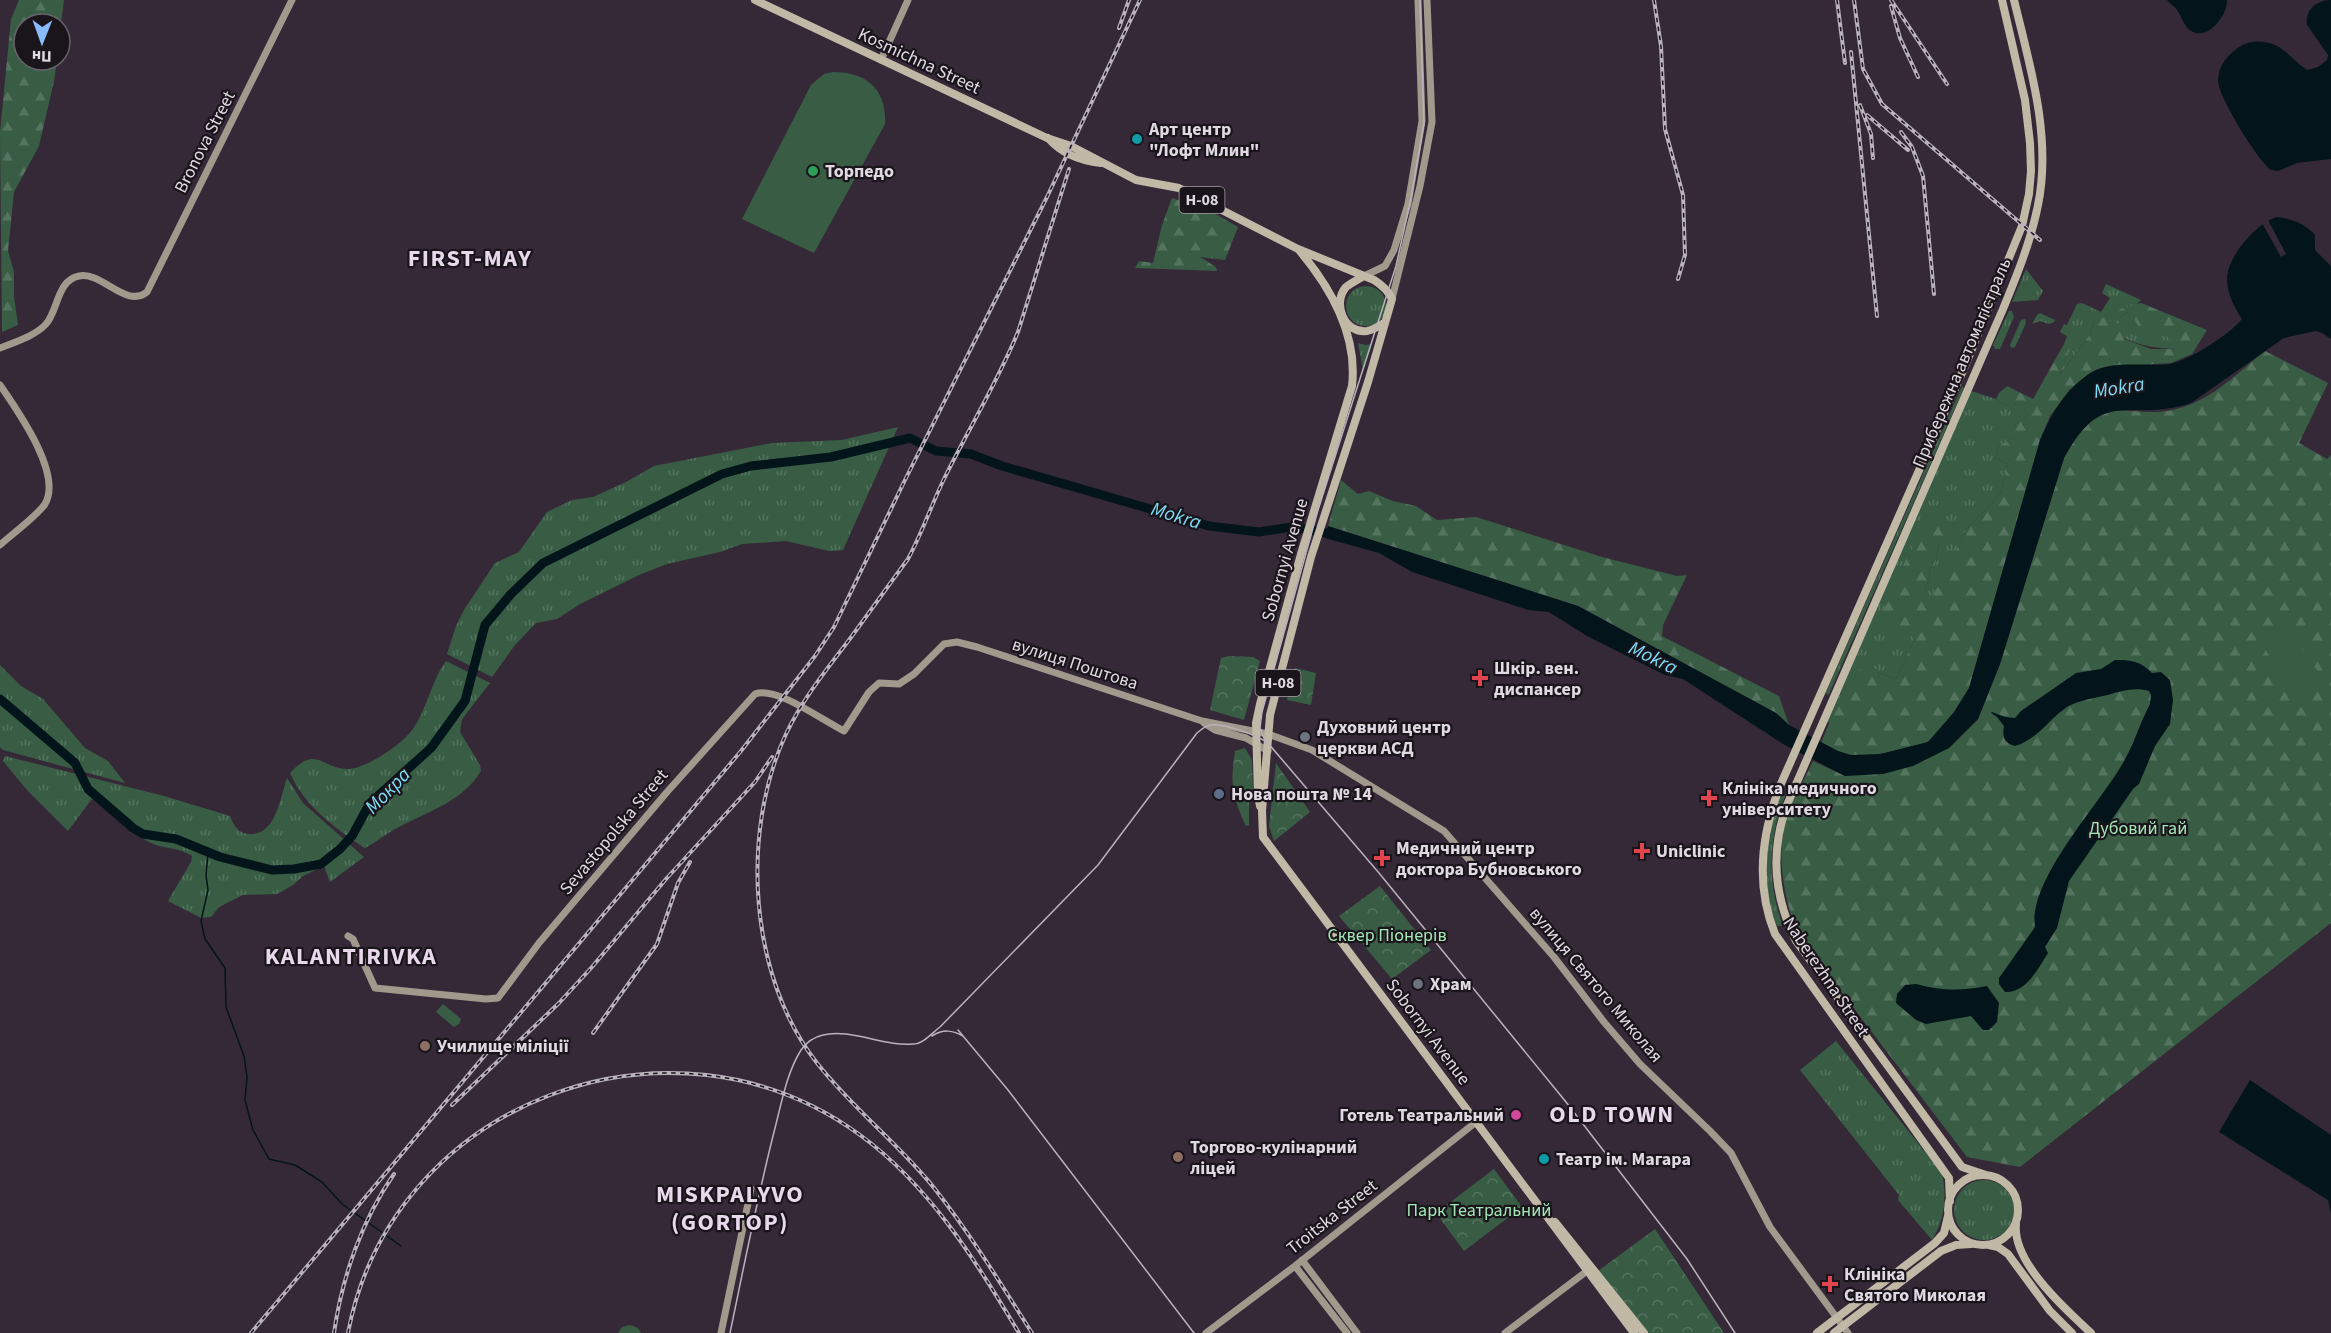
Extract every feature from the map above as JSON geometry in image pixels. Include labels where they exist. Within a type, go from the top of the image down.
[{"type":"main road","name":"Kosmichna Street","points":[[755,0],[1136,180],[1179,188],[1298,249]]},
{"type":"main road","name":"Прибережна автомагістраль","points":[[1811,714],[1965,366],[2019,237],[2029,194],[2031,171],[2025,100],[2002,0]]},
{"type":"main road","name":"Прибережна автомагістраль","points":[[1792,792],[2023,259],[2039,203],[2042,142],[2037,99],[2014,0]]},
{"type":"main road","name":"Н-08","points":[[1298,249],[1382,284],[1392,299],[1384,323]]},
{"type":"main road","name":"Н-08","points":[[1298,249],[1320,277],[1343,318]]},
{"type":"main road","points":[[1362,277],[1346,288],[1341,297],[1340,308],[1343,318],[1350,326],[1358,330],[1367,331],[1384,323]]},
{"type":"main road","name":"Sobornyi Avenue","points":[[1262,811],[1258,796],[1256,732],[1260,704],[1300,554],[1352,386],[1353,360],[1343,318]]},
{"type":"main road","name":"Sobornyi Avenue","points":[[1384,323],[1368,382],[1311,557],[1270,715],[1262,811],[1263,837],[1634,1333]]},
{"type":"main road","points":[[1965,366],[1966,372],[1974,373],[1976,370]]},
{"type":"main road","points":[[1956,385],[1965,384],[1968,390]]},
{"type":"main road","name":"Naberezhna Street","points":[[1811,714],[1780,786],[1768,821],[1763,848],[1762,879],[1769,920],[1788,954],[1949,1178],[1949,1205]]},
{"type":"main road","points":[[1780,786],[1792,792],[1779,832],[1776,864],[1783,911],[1796,941],[1962,1167],[2001,1180],[2012,1190],[2018,1204],[2016,1235],[2018,1246],[2037,1276],[2061,1304],[2091,1333]]},
{"type":"main road","points":[[1834,1333],[1840,1322],[1935,1243],[1947,1227],[1949,1205],[1957,1187],[1970,1178],[1986,1175]]},
{"type":"main road","points":[[1949,1205],[1952,1224],[1956,1231],[1968,1241],[2004,1250],[2050,1311],[2072,1333]]},
{"type":"main road","points":[[1817,1333],[1840,1322],[1941,1251],[1956,1245],[2001,1240],[2017,1219]]},
{"type":"main road","name":"Sobornyi Avenue","points":[[1589,1270],[1644,1333]]},
{"type":"main road","points":[[2050,1311],[2057,1314],[2061,1311],[2061,1304]]},
{"type":"main road","points":[[2065,1326],[2064,1320],[2067,1317],[2075,1318]]},
{"type":"street","name":"Bronova Street","points":[[0,348],[27,337],[46,324],[63,288],[70,279],[79,275],[90,276],[133,297],[142,296],[147,292],[292,0]]},
{"type":"street","points":[[881,60],[908,0]]},
{"type":"street","points":[[1362,277],[1385,266],[1394,250],[1408,204],[1422,121],[1418,0]]},
{"type":"street","points":[[1392,299],[1420,186],[1432,122],[1427,0]]},
{"type":"street","points":[[0,386],[26,423],[43,460],[49,483],[45,504],[0,545]]},
{"type":"street","name":"вулиця Поштова","points":[[760,692],[781,696],[844,732],[873,687],[879,683],[899,684],[914,674],[944,644],[957,642],[1202,721],[1256,732]]},
{"type":"street","name":"Sevastopolska Street","points":[[348,936],[353,939],[375,988],[486,999],[498,998],[539,943],[667,792],[751,698],[760,692]]},
{"type":"street","points":[[1202,721],[1215,729],[1246,738],[1268,751]]},
{"type":"street","name":"вулиця Святого Миколая","points":[[1256,732],[1325,757],[1444,831],[1554,957],[1640,1064],[1731,1154],[1770,1227],[1848,1333]]},
{"type":"street","name":"Troitska Street","points":[[1206,1333],[1295,1266],[1476,1122]]},
{"type":"street","points":[[721,1333],[751,1189]]},
{"type":"street","points":[[1302,1260],[1357,1333]]},
{"type":"street","points":[[1295,1266],[1347,1333]]},
{"type":"street","points":[[1505,1333],[1589,1270]]},
{"type":"green space","points":[[19,0],[64,0],[62,12],[14,12]]},
{"type":"green space","points":[[12,17],[12,72],[55,72],[39,146],[14,192],[8,251],[14,272],[14,297],[18,325],[2,332],[0,132]]},
{"type":"green space","name":"Торпедо","points":[[833,72],[856,75],[873,85],[882,102],[885,124],[814,253],[742,219],[811,85],[824,74]]},
{"type":"green space","points":[[1172,198],[1212,212],[1238,227],[1225,260],[1200,257],[1216,267],[1217,271],[1135,268],[1139,261],[1153,263],[1162,225]]},
{"type":"green space","points":[[2026,269],[2043,291],[2038,300],[2012,302]]},
{"type":"green space","points":[[2106,284],[2141,300],[2135,306],[2120,309],[2119,319],[2127,312],[2132,314],[2170,337],[2178,349],[2153,347],[2134,342],[2094,321],[2091,333],[2058,377],[2070,349],[2064,344],[2067,336],[2060,332],[2064,324],[2067,325],[2077,304],[2082,303],[2101,312],[2110,298],[2102,293]]},
{"type":"green space","points":[[1366,286],[1374,287],[1380,292],[1385,298],[1385,314],[1380,320],[1374,325],[1366,326],[1358,325],[1352,320],[1347,314],[1346,306],[1347,298],[1352,292],[1358,287]]},
{"type":"green space","points":[[2141,303],[2207,330],[2192,354],[2171,363],[2109,367],[2070,389],[2050,416],[2040,440],[1969,688],[1947,723],[1923,744],[1892,752],[1852,755],[1821,743],[1846,683],[1861,668],[1878,669],[1877,672],[1896,679],[1915,638],[1883,623],[1880,618],[1908,555],[1936,515],[1950,526],[1939,543],[1935,566],[1929,569],[1930,577],[1925,589],[1931,598],[1967,529],[2001,493],[2008,464],[1995,458],[1999,446],[2012,438],[2012,427],[2028,415],[2018,405],[2004,405],[1996,399],[1999,393],[2007,386],[2033,399],[2064,344],[2070,349],[2059,376],[2091,333],[2094,321],[2110,315],[2121,328],[2124,339],[2151,349],[2177,349],[2161,332],[2150,327],[2138,326],[2132,314],[2127,312],[2119,319],[2115,315],[2120,309]]},
{"type":"green space","points":[[2009,311],[2012,311],[2014,317],[2000,349],[1995,349],[1993,345]]},
{"type":"green space","points":[[2040,313],[2055,320],[2054,322],[2049,324],[2040,321],[2032,324]]},
{"type":"green space","points":[[2025,319],[2026,323],[2015,347],[2011,348],[2010,345],[2021,320]]},
{"type":"green space","points":[[1358,343],[1372,344],[1363,370]]},
{"type":"green space","name":"Дубовий гай","points":[[2265,351],[2328,383],[2299,443],[2327,459],[2331,455],[2331,923],[2020,1167],[1967,1157],[1798,935],[1785,892],[1782,861],[1783,831],[1792,802],[1813,761],[1845,776],[1949,748],[1978,719],[2000,664],[2064,458],[2079,434],[2093,420],[2107,413],[2168,411],[2189,405],[2219,388]]},
{"type":"green space","points":[[1962,386],[1964,388],[1827,695],[1826,692]]},
{"type":"green space","points":[[1968,390],[1996,399],[2004,405],[2018,405],[2028,415],[2012,427],[2012,438],[1999,446],[1995,458],[2008,464],[2001,493],[1967,529],[1931,599],[1925,589],[1930,577],[1929,569],[1935,566],[1939,543],[1937,516],[1915,638],[1896,679],[1877,672],[1846,683],[1830,723],[1823,720]]},
{"type":"green space","points":[[898,427],[843,550],[829,551],[786,541],[742,544],[720,552],[667,564],[580,604],[557,619],[536,623],[515,645],[492,677],[447,654],[464,610],[495,563],[519,552],[547,512],[572,500],[593,497],[654,466],[772,443],[842,440]]},
{"type":"green space","points":[[1341,480],[1358,494],[1369,491],[1393,501],[1416,506],[1437,520],[1476,517],[1602,557],[1677,576],[1687,575],[1663,625],[1662,636],[1779,696],[1789,725],[1776,713],[1578,606],[1328,526]]},
{"type":"green space","points":[[2286,626],[2321,676],[2295,694],[2262,645]]},
{"type":"green space","points":[[1253,657],[1260,661],[1244,720],[1210,710],[1221,658]]},
{"type":"green space","points":[[446,661],[490,683],[462,719],[460,732],[480,765],[481,771],[473,782],[454,799],[397,828],[365,848],[332,825],[312,806],[290,773],[307,760],[313,759],[339,768],[355,768],[378,758],[394,747],[405,738],[418,721],[435,680]]},
{"type":"green space","points":[[0,665],[21,686],[43,699],[85,748],[108,761],[125,783],[3,750],[0,747]]},
{"type":"green space","points":[[1295,668],[1316,673],[1311,705],[1287,700]]},
{"type":"green space","points":[[1245,748],[1252,760],[1253,790],[1249,797],[1249,825],[1246,826],[1233,790],[1235,751]]},
{"type":"green space","points":[[5,756],[164,796],[230,816],[237,829],[242,833],[250,834],[259,833],[271,822],[276,814],[287,778],[303,803],[364,857],[330,882],[324,866],[303,876],[277,894],[243,895],[219,907],[211,917],[201,918],[168,901],[191,862],[192,856],[147,841],[125,825],[97,798],[91,800],[68,831],[27,790],[3,761]]},
{"type":"green space","points":[[1276,763],[1310,812],[1274,841],[1269,826]]},
{"type":"green space","points":[[1782,793],[1785,796],[1775,828],[1772,861],[1774,894],[1783,926],[1777,926],[1768,898],[1764,858],[1769,827]]},
{"type":"green space","name":"Сквер Піонерів","points":[[1380,886],[1431,950],[1392,979],[1339,916]]},
{"type":"green space","points":[[443,1004],[461,1019],[459,1024],[454,1027],[436,1012]]},
{"type":"green space","points":[[1836,1041],[1942,1173],[1944,1208],[1940,1224],[1932,1240],[1898,1200],[1899,1195],[1800,1070]]},
{"type":"green space","name":"Парк Театральний","points":[[1494,1169],[1522,1207],[1464,1251],[1436,1213]]},
{"type":"green space","points":[[1978,1180],[1990,1180],[2001,1185],[2009,1193],[2014,1210],[2012,1222],[2001,1235],[1990,1240],[1978,1240],[1967,1235],[1959,1227],[1954,1216],[1954,1204],[1959,1193],[1967,1185]]},
{"type":"green space","points":[[1655,1229],[1724,1333],[1649,1333],[1598,1271]]},
{"type":"green space","points":[[630,1325],[638,1328],[641,1333],[618,1333],[622,1327]]},
{"type":"water","points":[[2167,0],[2227,0],[2224,13],[2215,26],[2203,33],[2197,33],[2188,28],[2177,10]]},
{"type":"water","points":[[2331,0],[2331,159],[2297,163],[2278,171],[2271,170],[2257,154],[2231,113],[2219,88],[2220,69],[2227,57],[2239,47],[2257,42],[2271,43],[2280,48],[2307,70],[2318,67],[2327,60],[2328,55],[2307,25],[2307,19],[2313,7]]},
{"type":"water","name":"Mokra","points":[[2277,217],[2298,223],[2312,231],[2315,235],[2315,250],[2331,266],[2331,339],[2316,331],[2284,338],[2191,403],[2169,408],[2105,414],[2092,421],[2078,435],[2064,458],[2000,664],[1978,719],[1949,748],[1913,766],[1883,774],[1845,776],[1783,744],[1683,679],[1665,675],[1587,636],[1549,612],[1528,610],[1412,572],[1379,553],[1325,538],[1328,526],[1578,606],[1776,713],[1789,725],[1838,751],[1851,755],[1880,754],[1928,742],[1954,712],[1969,688],[2040,440],[2061,402],[2083,378],[2101,368],[2177,362],[2198,352],[2228,332],[2242,319],[2228,290],[2228,271],[2237,252],[2252,233]]},
{"type":"water","points":[[2115,660],[2135,662],[2152,673],[2161,672],[2170,680],[2173,700],[2170,724],[2155,746],[2139,784],[2133,789],[2069,881],[2057,928],[2045,947],[2048,953],[2036,973],[2019,989],[2005,992],[1999,984],[1999,978],[2035,927],[2036,908],[2042,887],[2067,843],[2123,763],[2150,704],[2151,695],[2149,691],[2133,689],[2077,703],[2060,712],[2030,739],[2015,746],[2006,741],[2003,733],[2004,726],[1991,713],[2015,718],[2021,711],[2076,673],[2101,669]]},
{"type":"water","points":[[1916,984],[1952,990],[1987,986],[1999,1003],[1997,1022],[1989,1030],[1983,1030],[1971,1016],[1926,1024],[1916,1020],[1896,1003],[1897,994],[1905,985]]},
{"type":"water","points":[[2250,1080],[2331,1135],[2331,1214],[2328,1200],[2219,1132]]},
{"type":"pier","points":[[2268,220],[2286,254],[2281,257],[2262,223]]},
{"type":"waterway","name":"Мокра","points":[[0,699],[75,763],[88,789],[143,834],[176,839],[220,857],[272,870],[294,869],[321,864],[340,849],[352,836],[370,803],[431,748],[465,701],[485,625],[511,594],[543,563],[722,474],[751,466],[831,457],[910,438],[936,451],[971,454],[1002,466],[1209,526],[1259,532],[1292,527],[1338,535]]},
{"type":"waterway","points":[[208,853],[206,875],[208,890],[201,921],[205,939],[225,968],[226,1007],[244,1056],[247,1077],[245,1100],[253,1130],[269,1159],[295,1165],[322,1182],[342,1204],[401,1246]]},
{"type":"tram line","points":[[1266,743],[1260,728],[1262,712],[1318,510],[1396,266],[1411,198],[1424,123],[1420,0]]},
{"type":"tram line","points":[[730,1333],[756,1207],[782,1101],[791,1069],[803,1047],[816,1037],[833,1034],[902,1044],[917,1044],[927,1038],[1098,865],[1197,733],[1210,725],[1239,730],[1267,742],[1379,873],[1566,1102],[1687,1259],[1735,1333]]},
{"type":"tram line","points":[[958,1030],[1008,1090],[1194,1333]]},
{"type":"tram line","points":[[932,1036],[948,1031],[963,1036]]},
{"type":"railway","points":[[1119,28],[1129,0]]},
{"type":"railway","points":[[251,1333],[741,751],[815,656],[834,627],[1047,197],[1140,0]]},
{"type":"railway","points":[[1654,0],[1661,46],[1665,129],[1683,195],[1685,255],[1678,279]]},
{"type":"railway","points":[[1837,0],[1845,63]]},
{"type":"railway","points":[[1854,0],[1863,69],[1882,104],[2040,240]]},
{"type":"railway","points":[[1891,0],[1947,84]]},
{"type":"railway","points":[[1891,6],[1900,38],[1918,77]]},
{"type":"railway","points":[[1851,52],[1877,316]]},
{"type":"railway","points":[[1860,105],[1871,134],[1873,158]]},
{"type":"railway","points":[[1867,115],[1908,150]]},
{"type":"railway","points":[[1901,132],[1912,147],[1923,176],[1934,294]]},
{"type":"railway","points":[[1032,1333],[973,1242],[935,1189],[907,1157],[831,1080],[794,1028],[777,989],[765,947],[759,903],[758,859],[762,815],[771,773],[786,734],[815,685],[908,559],[944,479],[992,388],[1018,332],[1069,169]]},
{"type":"railway","points":[[452,1105],[559,1003],[666,879],[755,782],[772,757]]},
{"type":"railway","points":[[593,1033],[657,944],[678,883],[690,862]]},
{"type":"railway","points":[[348,1333],[375,1252],[420,1185],[480,1132],[550,1095],[627,1076],[706,1075],[786,1094],[860,1135],[885,1155],[908,1177],[949,1226],[986,1279],[1019,1333]]},
{"type":"railway","points":[[334,1333],[342,1291],[355,1250],[372,1210],[394,1174]]},
{"type":"place","name":"Арт центр \"Лофт Млин\"","points":[[1137,139]]},
{"type":"place","name":"Торпедо","points":[[813,171]]},
{"type":"place","name":"Шкір. вен. диспансер","points":[[1480,678]]},
{"type":"place","name":"Духовний центр церкви АСД","points":[[1305,737]]},
{"type":"place","name":"Нова пошта № 14","points":[[1219,794]]},
{"type":"place","name":"Клініка медичного університету","points":[[1709,798]]},
{"type":"place","name":"Uniclinic","points":[[1642,851]]},
{"type":"place","name":"Медичний центр доктора Бубновського","points":[[1382,858]]},
{"type":"place","name":"Храм","points":[[1418,984]]},
{"type":"place","name":"Училище міліції","points":[[425,1046]]},
{"type":"place","name":"Готель Театральний","points":[[1516,1115]]},
{"type":"place","name":"Торгово-кулінарний ліцей","points":[[1178,1157]]},
{"type":"place","name":"Театр ім. Магара","points":[[1544,1159]]},
{"type":"place","name":"Клініка Святого Миколая","points":[[1830,1284]]},
{"type":"district","name":"FIRST-MAY","points":[[470,258]]},
{"type":"district","name":"KALANTIRIVKA","points":[[351,956]]},
{"type":"district","name":"OLD TOWN","points":[[1612,1114]]},
{"type":"district","name":"MISKPALYVO (GORTOP)","points":[[730,1208]]}]
